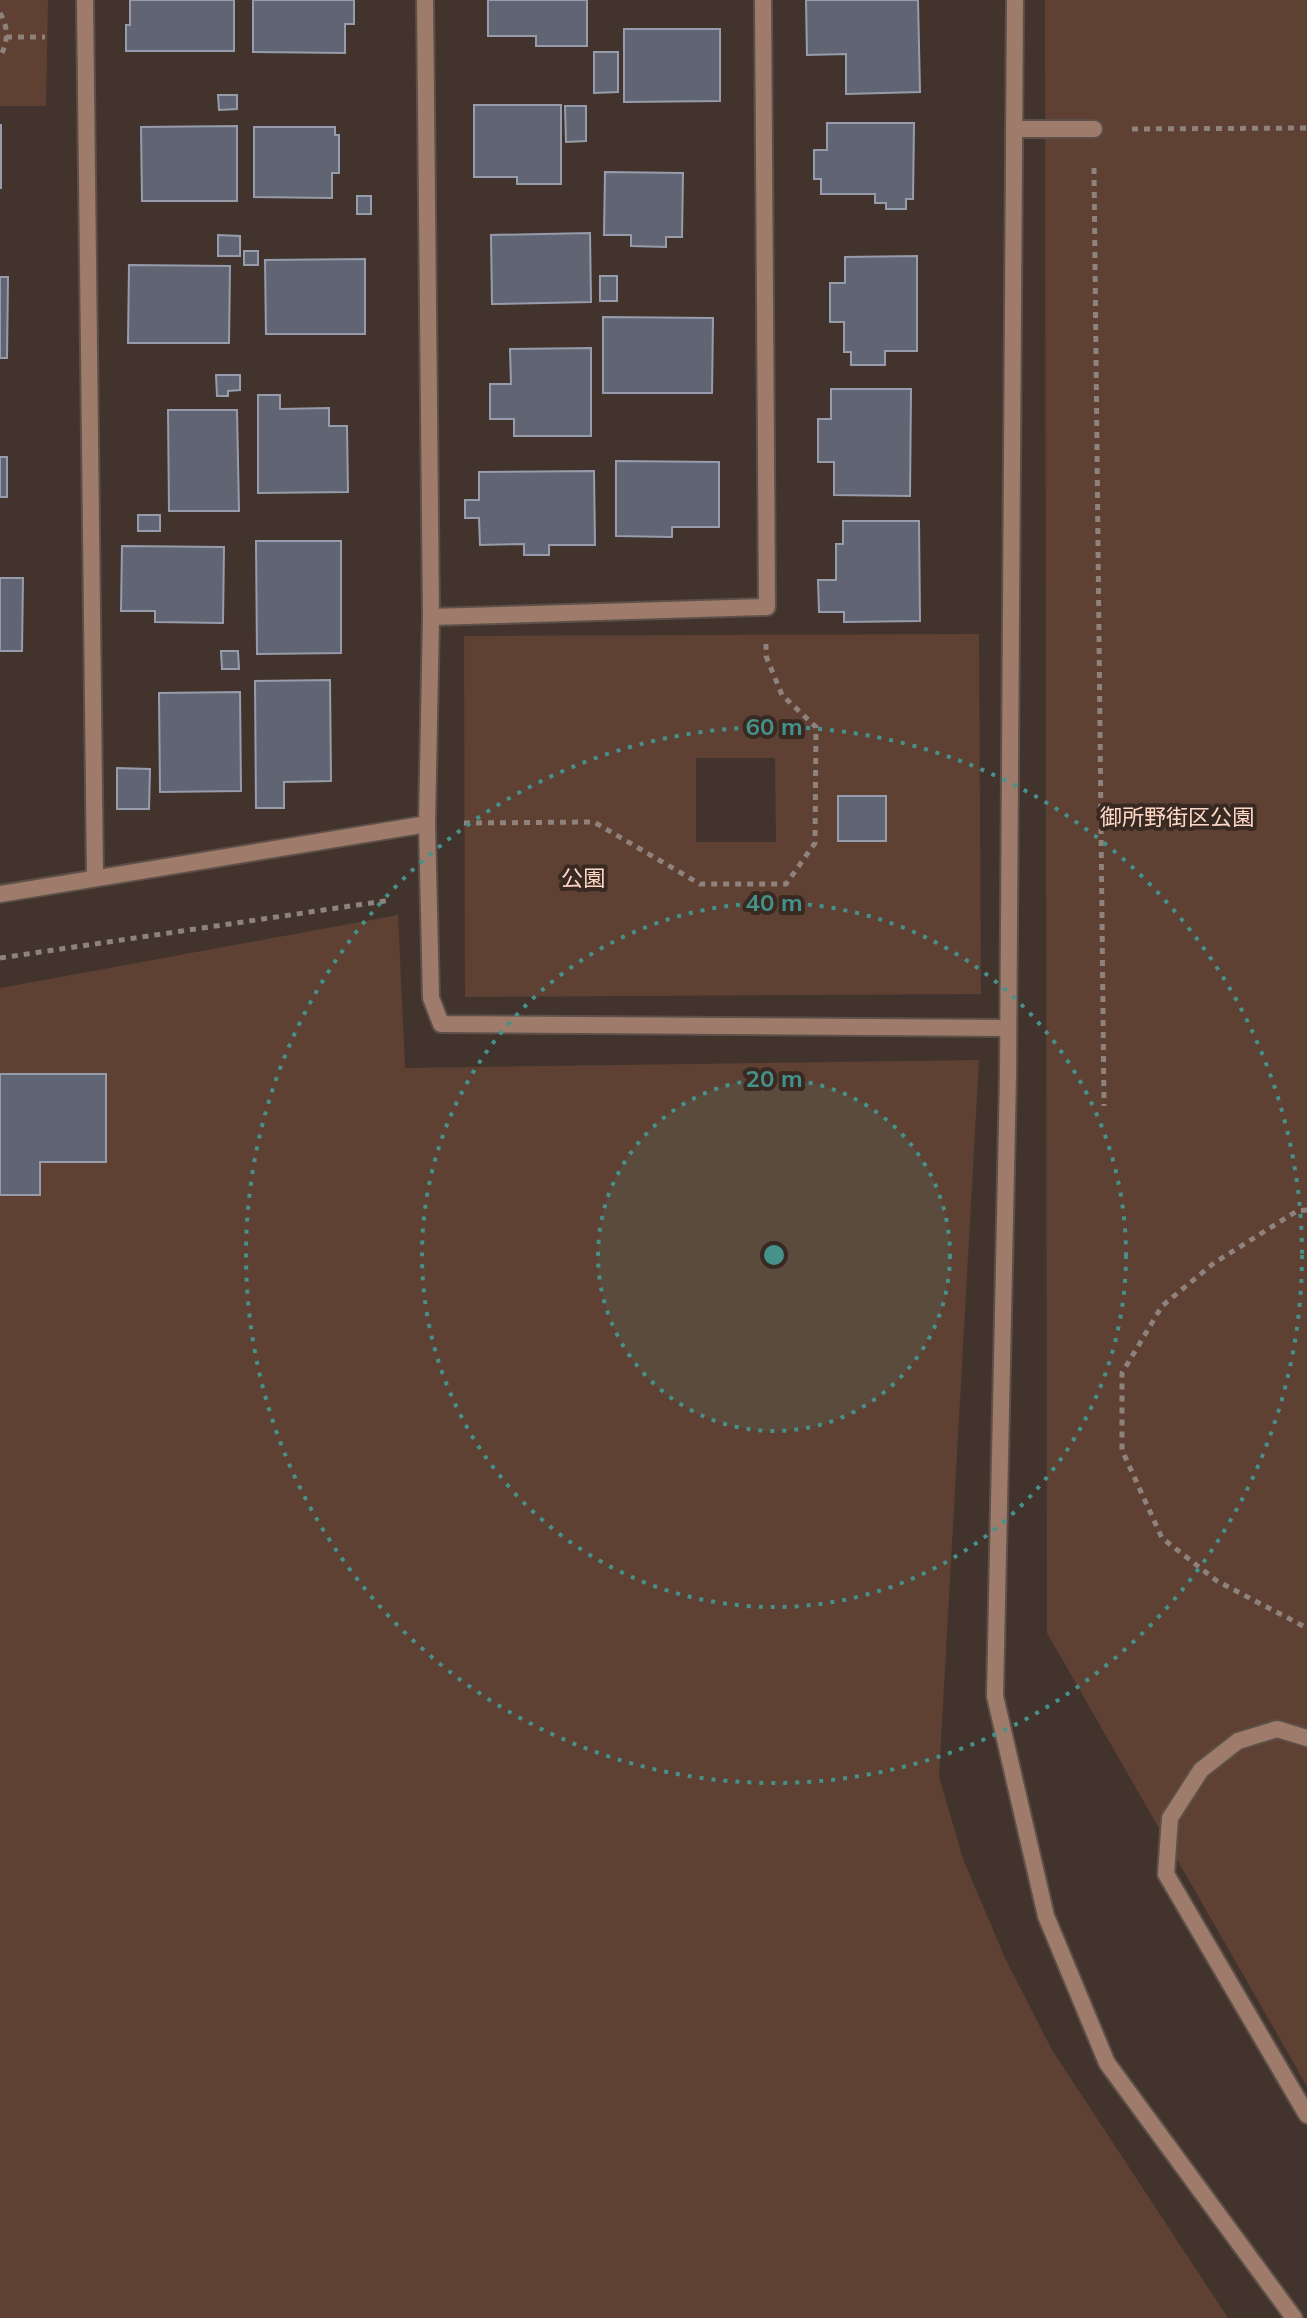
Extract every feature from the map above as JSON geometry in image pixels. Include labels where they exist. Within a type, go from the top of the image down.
[{"type":"street","points":[[85,0],[95,878]]},
{"type":"street","points":[[425,0],[431,617],[427,824],[431,998],[441,1024],[1008,1028]]},
{"type":"street","points":[[431,617],[767,607],[763,0]]},
{"type":"street","points":[[1015,0],[1008,1028],[995,1696],[1046,1916],[1107,2063],[1294,2318]]},
{"type":"street","points":[[1014,129],[1094,129]]},
{"type":"street","points":[[0,894],[427,824]]},
{"type":"street","points":[[1307,1738],[1277,1729],[1238,1741],[1201,1770],[1170,1818],[1166,1874],[1307,2115]]},
{"type":"path","points":[[0,13],[7,33],[0,57]]},
{"type":"path","points":[[1104,1106],[1094,129],[1307,128]]},
{"type":"path","points":[[427,824],[594,822],[700,884],[786,884],[815,843],[816,727],[782,695],[766,656],[767,607]]},
{"type":"path","points":[[0,958],[429,894]]},
{"type":"path","points":[[1307,1210],[1297,1211],[1214,1263],[1162,1306],[1122,1373],[1122,1450],[1162,1538],[1217,1581],[1307,1628]]},
{"type":"green space","points":[[0,0],[48,0],[46,106],[0,106]]},
{"type":"green space","name":"御所野街区公園","points":[[1045,0],[1307,0],[1307,2086],[1047,1633]]},
{"type":"green space","name":"公園","points":[[979,634],[981,994],[465,997],[464,636]],"holes":[[[696,758],[775,758],[776,842],[696,842]]]},
{"type":"green space","points":[[398,915],[405,1068],[979,1060],[939,1776],[963,1859],[1005,1958],[1052,2050],[1228,2318],[0,2318],[0,988]]},
{"type":"building","points":[[130,0],[234,0],[234,51],[126,51]]},
{"type":"building","points":[[253,0],[354,0],[354,24],[345,24],[345,53],[253,52]]},
{"type":"building","points":[[488,0],[587,0],[587,46],[536,46],[536,36],[488,36]]},
{"type":"building","points":[[806,0],[918,0],[920,92],[846,94],[846,54],[807,55]]},
{"type":"building","points":[[624,29],[720,29],[720,101],[624,102]]},
{"type":"building","points":[[594,52],[618,52],[618,92],[594,93]]},
{"type":"building","points":[[218,95],[237,95],[237,109],[219,110]]},
{"type":"building","points":[[474,105],[561,105],[561,184],[517,184],[517,177],[474,177]]},
{"type":"building","points":[[565,106],[586,106],[586,141],[566,142]]},
{"type":"building","points":[[827,123],[914,123],[913,199],[906,199],[906,209],[886,209],[886,203],[875,203],[875,194],[821,194],[821,179],[814,179],[814,150],[827,150]]},
{"type":"building","points":[[1,125],[1,188],[0,188]]},
{"type":"building","points":[[237,126],[237,201],[142,201],[141,127]]},
{"type":"building","points":[[254,127],[335,127],[335,135],[339,135],[339,173],[332,173],[332,198],[254,197]]},
{"type":"building","points":[[605,172],[683,173],[682,237],[666,237],[666,247],[631,246],[631,235],[604,235]]},
{"type":"building","points":[[357,196],[371,196],[371,214],[357,214]]},
{"type":"building","points":[[590,233],[591,302],[492,304],[491,235]]},
{"type":"building","points":[[218,235],[240,236],[240,256],[218,256]]},
{"type":"building","points":[[244,251],[258,251],[258,265],[244,265]]},
{"type":"building","points":[[917,256],[917,351],[885,351],[885,365],[851,365],[851,352],[844,352],[844,322],[830,322],[830,283],[845,283],[845,257]]},
{"type":"building","points":[[365,259],[365,334],[266,334],[265,260]]},
{"type":"building","points":[[129,265],[230,266],[229,343],[128,343]]},
{"type":"building","points":[[600,276],[617,276],[617,301],[600,301]]},
{"type":"building","points":[[0,277],[8,277],[7,358],[0,358]]},
{"type":"building","points":[[603,317],[713,318],[712,393],[603,393]]},
{"type":"building","points":[[591,348],[591,436],[514,436],[514,419],[490,419],[490,384],[511,384],[510,349]]},
{"type":"building","points":[[216,375],[240,375],[240,390],[228,391],[228,396],[217,396]]},
{"type":"building","points":[[831,389],[911,389],[910,496],[834,495],[834,462],[818,462],[818,419],[831,419]]},
{"type":"building","points":[[258,395],[280,395],[280,409],[329,408],[329,426],[347,426],[348,492],[258,493]]},
{"type":"building","points":[[168,410],[237,410],[239,511],[169,511]]},
{"type":"building","points":[[0,457],[7,457],[7,497],[0,497]]},
{"type":"building","points":[[616,461],[719,462],[719,527],[672,527],[672,537],[616,536]]},
{"type":"building","points":[[594,471],[595,545],[549,545],[549,555],[524,555],[524,544],[480,545],[479,518],[465,518],[465,500],[479,500],[479,472]]},
{"type":"building","points":[[138,515],[160,515],[160,531],[138,531]]},
{"type":"building","points":[[843,521],[919,521],[920,621],[844,622],[844,612],[819,612],[818,580],[836,580],[836,544],[843,544]]},
{"type":"building","points":[[256,541],[341,541],[341,653],[257,654]]},
{"type":"building","points":[[122,546],[224,547],[223,623],[155,622],[155,611],[121,611]]},
{"type":"building","points":[[0,578],[23,578],[22,651],[0,651]]},
{"type":"building","points":[[221,651],[238,651],[239,669],[222,669]]},
{"type":"building","points":[[330,680],[331,781],[284,782],[284,808],[256,808],[255,681]]},
{"type":"building","points":[[240,692],[241,791],[160,792],[159,693]]},
{"type":"building","points":[[117,768],[150,769],[149,809],[117,809]]},
{"type":"building","points":[[838,796],[886,796],[886,841],[838,841]]},
{"type":"building","points":[[0,1074],[106,1074],[106,1162],[40,1162],[40,1195],[0,1195]]}]
